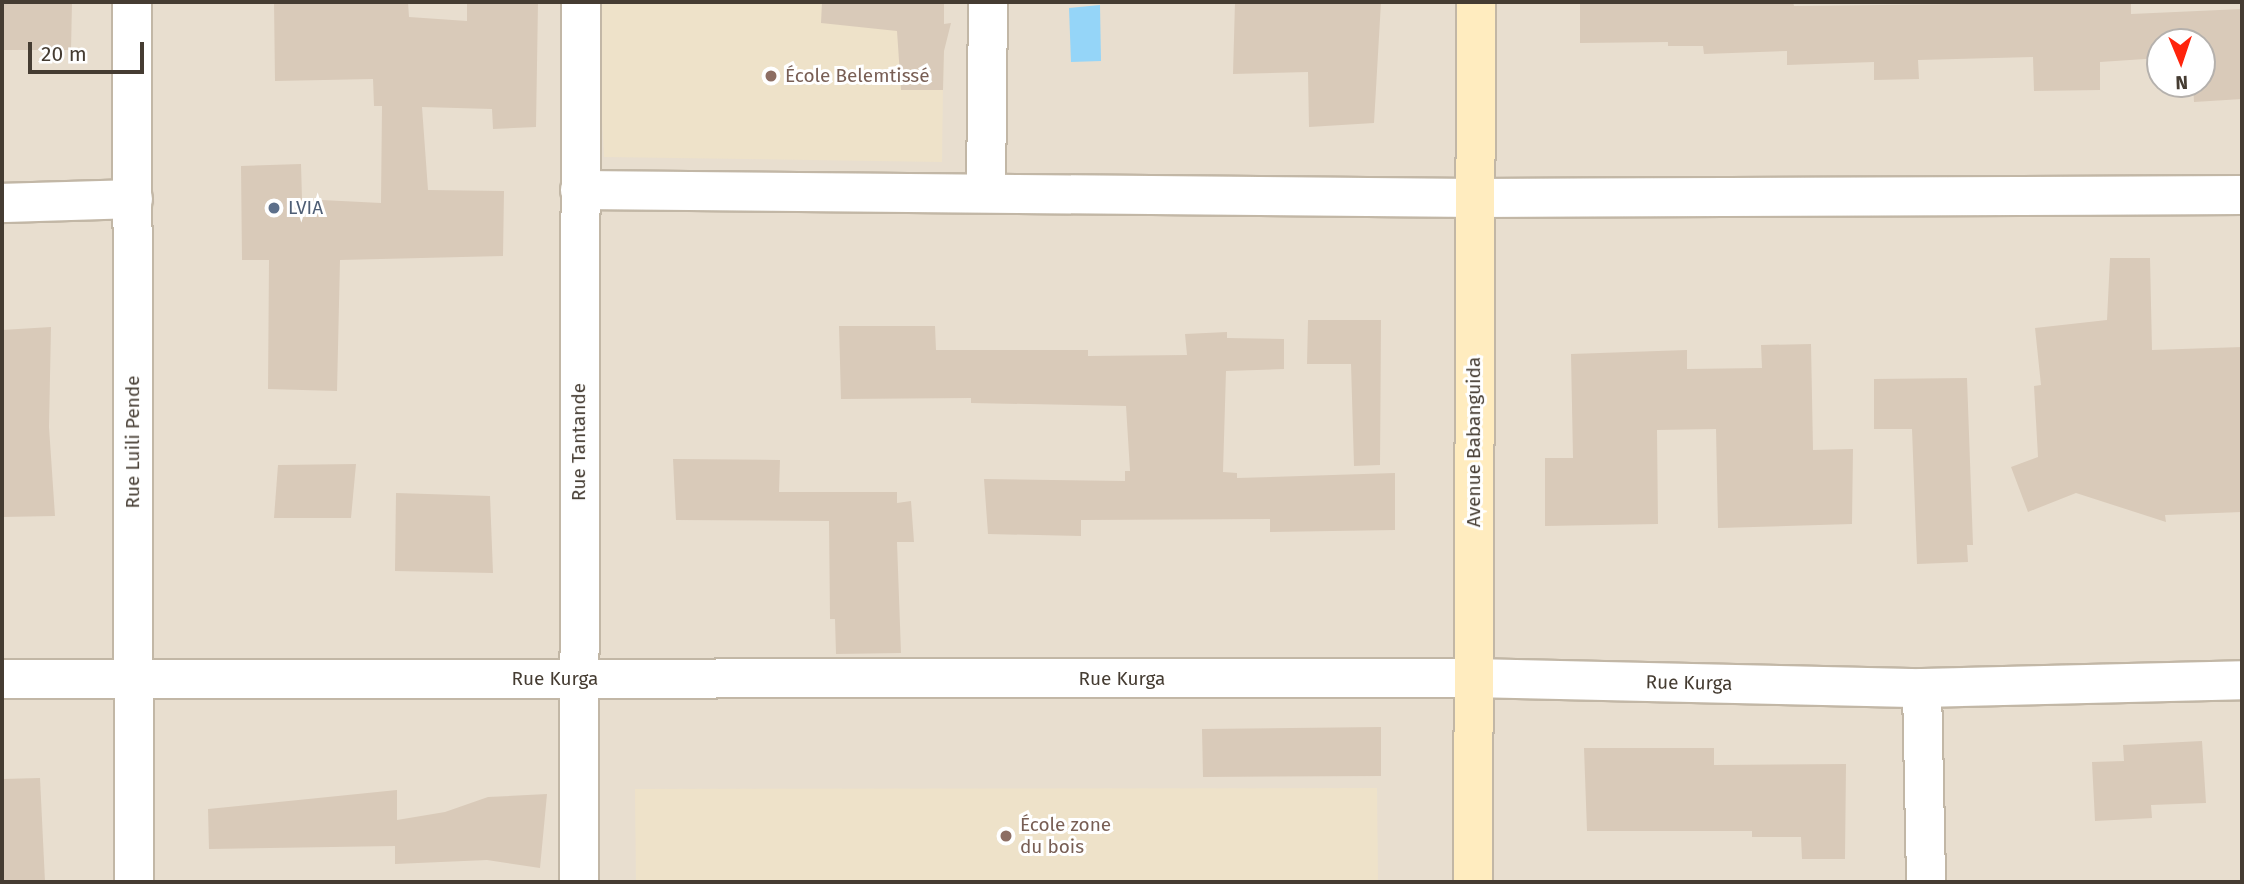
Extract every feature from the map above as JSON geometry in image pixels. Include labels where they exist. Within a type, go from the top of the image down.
[{"type":"street","name":"Rue Luili Pende","points":[[132,2],[134,882]]},
{"type":"street","name":"Rue Tantande","points":[[579,882],[581,2]]},
{"type":"street","points":[[986,192],[988,2]]},
{"type":"street","name":"Avenue Babanguida","points":[[1473,882],[1476,2]]},
{"type":"street","points":[[580,190],[1476,198],[2242,195]]},
{"type":"street","points":[[2,203],[132,199]]},
{"type":"street","name":"Rue Kurga","points":[[2,679],[1472,678],[1922,688],[2242,680]]},
{"type":"street","points":[[1922,688],[1926,882]]},
{"type":"shaded area","points":[[2,2],[2242,2],[2242,882],[2,882]]},
{"type":"shaded area","name":"École Belemtissé","points":[[595,2],[944,2],[942,162],[604,157]]},
{"type":"shaded area","name":"École zone du bois","points":[[1377,788],[1378,882],[636,882],[635,789]]},
{"type":"water","points":[[1100,5],[1101,61],[1071,62],[1069,8]]},
{"type":"building","points":[[2,2],[72,2],[71,50],[2,50]]},
{"type":"building","points":[[274,2],[408,2],[409,17],[467,21],[467,2],[538,2],[536,127],[493,129],[492,109],[422,107],[428,190],[504,191],[503,256],[340,260],[337,391],[268,389],[269,260],[242,260],[241,166],[301,164],[302,199],[381,203],[382,106],[374,106],[373,79],[275,81]]},
{"type":"building","points":[[822,2],[944,2],[944,24],[951,23],[944,51],[943,90],[901,90],[897,31],[821,23]]},
{"type":"building","points":[[1235,2],[1381,2],[1374,123],[1309,127],[1308,72],[1233,74]]},
{"type":"building","points":[[1580,2],[1793,2],[1794,6],[2131,2],[2131,14],[2242,9],[2242,99],[2194,102],[2194,98],[2216,98],[2216,28],[2146,28],[2146,59],[2100,62],[2100,90],[2034,91],[2033,57],[1918,60],[1919,79],[1874,80],[1874,62],[1787,65],[1787,51],[1704,54],[1703,46],[1668,46],[1668,42],[1580,43]]},
{"type":"building","points":[[2110,258],[2150,258],[2152,350],[2242,347],[2242,512],[2165,515],[2166,522],[2076,493],[2028,512],[2011,467],[2038,457],[2034,386],[2041,385],[2035,328],[2107,320]]},
{"type":"building","points":[[1308,320],[1381,320],[1380,465],[1354,466],[1351,364],[1307,364]]},
{"type":"building","points":[[839,326],[935,326],[936,350],[1088,350],[1088,356],[1187,355],[1185,334],[1227,332],[1227,338],[1284,339],[1284,369],[1226,371],[1223,472],[1237,473],[1237,478],[1395,473],[1395,530],[1270,532],[1270,519],[1081,520],[1081,536],[988,534],[984,479],[1125,481],[1125,471],[1130,471],[1126,406],[971,403],[971,398],[841,399]]},
{"type":"building","points":[[51,327],[49,427],[55,516],[2,517],[2,330]]},
{"type":"building","points":[[1811,344],[1813,450],[1853,449],[1852,524],[1718,528],[1716,429],[1657,430],[1658,524],[1545,526],[1545,458],[1573,458],[1571,354],[1687,350],[1687,369],[1762,368],[1761,345]]},
{"type":"building","points":[[1967,378],[1973,545],[1967,545],[1968,562],[1917,564],[1912,429],[1874,429],[1874,379]]},
{"type":"building","points":[[673,459],[780,460],[779,492],[897,492],[897,503],[911,501],[914,542],[897,542],[901,653],[836,654],[835,619],[830,619],[829,521],[676,520]]},
{"type":"building","points":[[356,464],[351,518],[274,518],[278,465]]},
{"type":"building","points":[[396,493],[490,496],[493,573],[395,571]]},
{"type":"building","points":[[1381,727],[1381,776],[1203,777],[1202,729]]},
{"type":"building","points":[[2202,741],[2206,803],[2151,805],[2152,818],[2095,821],[2092,762],[2124,761],[2123,745]]},
{"type":"building","points":[[1584,748],[1714,748],[1714,765],[1846,764],[1845,859],[1802,859],[1801,837],[1752,837],[1752,831],[1587,831]]},
{"type":"building","points":[[40,778],[45,882],[2,882],[2,779]]},
{"type":"building","points":[[397,790],[397,820],[445,812],[488,797],[547,794],[540,868],[487,860],[395,864],[395,846],[209,849],[208,809]]},
{"type":"place","name":"École Belemtissé","points":[[771,76]]},
{"type":"place","name":"LVIA","points":[[274,208]]},
{"type":"place","name":"École zone du bois","points":[[1006,836]]}]
